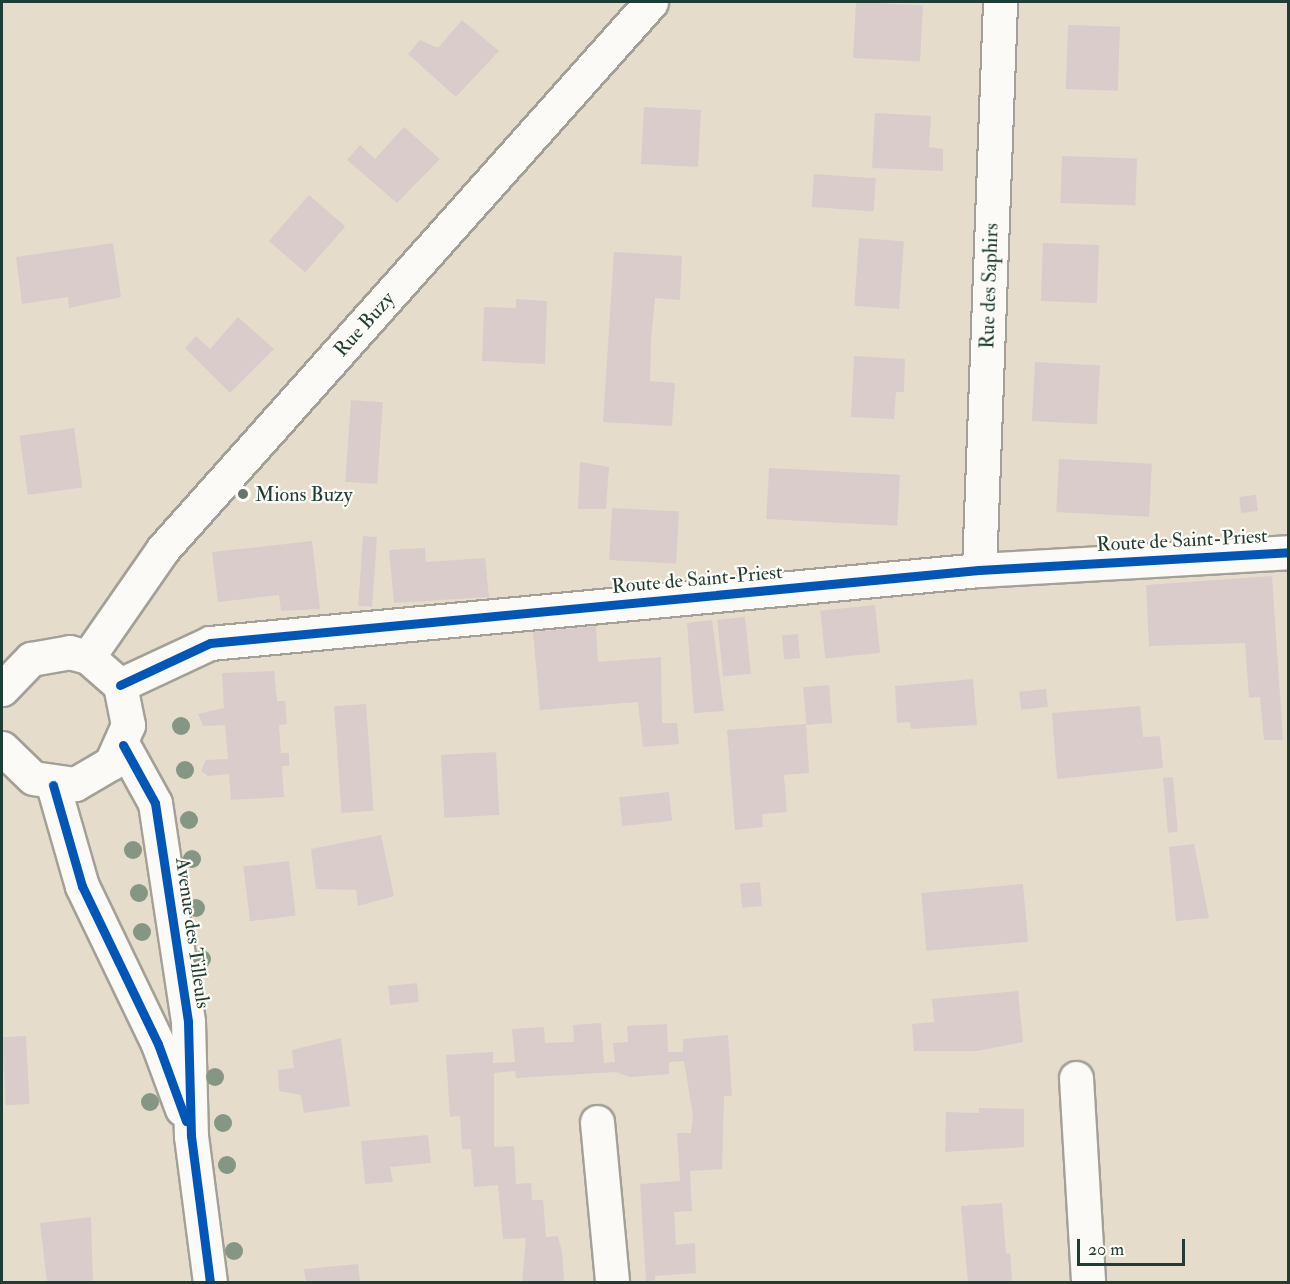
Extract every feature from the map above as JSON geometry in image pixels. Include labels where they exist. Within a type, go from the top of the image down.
[{"type":"street","name":"Rue Buzy","points":[[88,657],[163,549],[651,2]]},
{"type":"street","name":"Rue des Saphirs","points":[[979,570],[1000,2]]},
{"type":"street","name":"Route de Saint-Priest","points":[[120,685],[210,643],[979,570],[1288,552]]},
{"type":"street","points":[[2,689],[31,659],[69,652],[88,657],[120,685],[127,715],[123,745],[94,776],[53,785],[15,766],[2,748]]},
{"type":"street","name":"Avenue des Tilleuls","points":[[123,745],[155,803],[188,1022],[192,1136],[210,1282]]},
{"type":"street","name":"Avenue des Tilleuls","points":[[53,785],[82,886],[158,1044],[192,1136]]},
{"type":"street","points":[[1076,1078],[1088,1282]]},
{"type":"street","points":[[597,1122],[612,1282]]},
{"type":"building","points":[[856,2],[923,6],[920,61],[853,58]]},
{"type":"building","points":[[462,20],[499,51],[456,97],[408,54],[420,40],[438,48]]},
{"type":"building","points":[[1068,25],[1120,27],[1118,91],[1066,89]]},
{"type":"building","points":[[644,107],[701,110],[698,167],[641,164]]},
{"type":"building","points":[[875,113],[931,116],[929,147],[943,149],[943,171],[872,168]]},
{"type":"building","points":[[404,127],[440,159],[397,203],[347,160],[360,145],[375,159]]},
{"type":"building","points":[[1062,156],[1137,159],[1135,206],[1060,203]]},
{"type":"building","points":[[814,174],[876,178],[874,211],[812,207]]},
{"type":"building","points":[[309,195],[345,226],[305,273],[269,241]]},
{"type":"building","points":[[859,238],[904,241],[899,309],[854,306]]},
{"type":"building","points":[[113,243],[121,297],[69,308],[68,297],[22,304],[16,257]]},
{"type":"building","points":[[1043,243],[1099,245],[1097,303],[1041,301]]},
{"type":"building","points":[[614,252],[682,256],[680,300],[655,298],[651,340],[650,381],[675,383],[672,426],[603,422]]},
{"type":"building","points":[[516,299],[547,301],[545,364],[482,361],[484,307],[516,308]]},
{"type":"building","points":[[238,317],[274,349],[230,393],[185,348],[196,336],[210,349]]},
{"type":"building","points":[[854,356],[905,359],[904,392],[896,392],[894,419],[851,417]]},
{"type":"building","points":[[1035,362],[1100,365],[1097,424],[1032,421]]},
{"type":"building","points":[[351,400],[383,402],[377,484],[345,482]]},
{"type":"building","points":[[74,428],[82,487],[28,495],[20,436]]},
{"type":"building","points":[[1059,459],[1152,464],[1149,517],[1056,512]]},
{"type":"building","points":[[580,462],[609,467],[606,509],[578,509]]},
{"type":"building","points":[[769,468],[900,475],[897,526],[766,519]]},
{"type":"building","points":[[1256,495],[1258,511],[1241,513],[1239,497]]},
{"type":"building","points":[[612,508],[679,512],[676,563],[609,560]]},
{"type":"building","points":[[363,536],[377,537],[372,607],[358,606]]},
{"type":"building","points":[[312,541],[320,609],[281,611],[279,595],[218,602],[212,552]]},
{"type":"building","points":[[425,548],[426,562],[485,558],[489,597],[394,603],[389,550]]},
{"type":"building","points":[[1272,576],[1283,740],[1264,740],[1260,697],[1249,698],[1245,643],[1149,646],[1146,585]]},
{"type":"building","points":[[875,605],[880,653],[825,658],[820,611]]},
{"type":"building","points":[[745,617],[751,674],[723,677],[717,620]]},
{"type":"building","points":[[712,620],[724,711],[694,713],[687,623]]},
{"type":"building","points":[[596,626],[598,662],[661,657],[662,723],[677,723],[679,744],[643,747],[638,702],[540,710],[533,632]]},
{"type":"building","points":[[798,634],[800,658],[784,659],[782,635]]},
{"type":"building","points":[[274,671],[277,701],[285,701],[287,724],[279,725],[281,753],[289,753],[289,766],[282,766],[284,797],[231,800],[229,774],[208,776],[201,771],[206,760],[228,759],[225,725],[203,726],[198,714],[224,708],[222,673]]},
{"type":"building","points":[[973,679],[977,725],[911,729],[910,722],[897,723],[895,686]]},
{"type":"building","points":[[829,685],[832,723],[806,725],[803,687]]},
{"type":"building","points":[[1046,689],[1048,707],[1021,710],[1019,692]]},
{"type":"building","points":[[366,704],[373,811],[342,813],[334,706]]},
{"type":"building","points":[[1140,706],[1143,737],[1160,736],[1163,768],[1057,779],[1052,713]]},
{"type":"building","points":[[806,724],[809,773],[784,775],[787,812],[762,814],[763,827],[735,830],[727,730]]},
{"type":"building","points":[[496,752],[499,815],[444,818],[441,755]]},
{"type":"building","points":[[1173,777],[1178,832],[1168,833],[1163,778]]},
{"type":"building","points":[[669,792],[672,821],[622,826],[619,797]]},
{"type":"building","points":[[381,835],[394,896],[358,906],[356,890],[316,889],[311,849]]},
{"type":"building","points":[[1194,844],[1209,918],[1176,921],[1169,847]]},
{"type":"building","points":[[289,861],[296,916],[250,921],[243,867]]},
{"type":"building","points":[[760,882],[762,906],[742,908],[740,884]]},
{"type":"building","points":[[1023,884],[1028,942],[926,951],[921,893]]},
{"type":"building","points":[[417,983],[419,1002],[390,1005],[388,986]]},
{"type":"building","points":[[1018,991],[1023,1042],[977,1051],[914,1051],[912,1024],[934,1022],[932,999]]},
{"type":"building","points":[[601,1023],[604,1063],[615,1062],[613,1043],[628,1042],[627,1026],[667,1024],[668,1052],[683,1052],[683,1039],[728,1035],[732,1096],[724,1096],[722,1169],[690,1171],[692,1211],[674,1212],[676,1245],[695,1243],[696,1273],[655,1276],[655,1282],[646,1282],[640,1184],[680,1181],[677,1133],[691,1133],[693,1116],[684,1061],[669,1062],[669,1074],[630,1077],[615,1072],[516,1078],[515,1071],[494,1073],[494,1147],[514,1146],[516,1184],[531,1183],[532,1200],[543,1200],[546,1237],[558,1236],[562,1252],[564,1282],[522,1282],[526,1238],[503,1239],[498,1185],[474,1187],[471,1149],[462,1149],[460,1116],[450,1117],[446,1055],[493,1052],[493,1063],[515,1062],[512,1029],[544,1027],[545,1043],[574,1042],[573,1025]]},
{"type":"building","points":[[26,1036],[30,1104],[6,1105],[2,1037]]},
{"type":"building","points":[[341,1038],[350,1106],[304,1113],[301,1095],[279,1091],[278,1070],[294,1068],[292,1050]]},
{"type":"building","points":[[979,1108],[1024,1109],[1024,1147],[945,1152],[946,1112],[979,1113]]},
{"type":"building","points":[[428,1135],[431,1163],[390,1167],[393,1182],[365,1184],[361,1141]]},
{"type":"building","points":[[1002,1203],[1006,1254],[1010,1253],[1012,1281],[1019,1282],[968,1282],[961,1206]]},
{"type":"building","points":[[91,1217],[93,1282],[47,1282],[40,1223]]},
{"type":"building","points":[[358,1264],[360,1282],[306,1282],[304,1269]]},
{"type":"cycle path","points":[[120,685],[210,643],[979,570],[1288,552]]},
{"type":"cycle path","points":[[123,745],[155,803],[188,1022],[191,1136],[210,1282]]},
{"type":"cycle path","points":[[53,785],[82,886],[158,1044],[186,1121]]},
{"type":"place","name":"Mions Buzy","points":[[243,494]]}]
